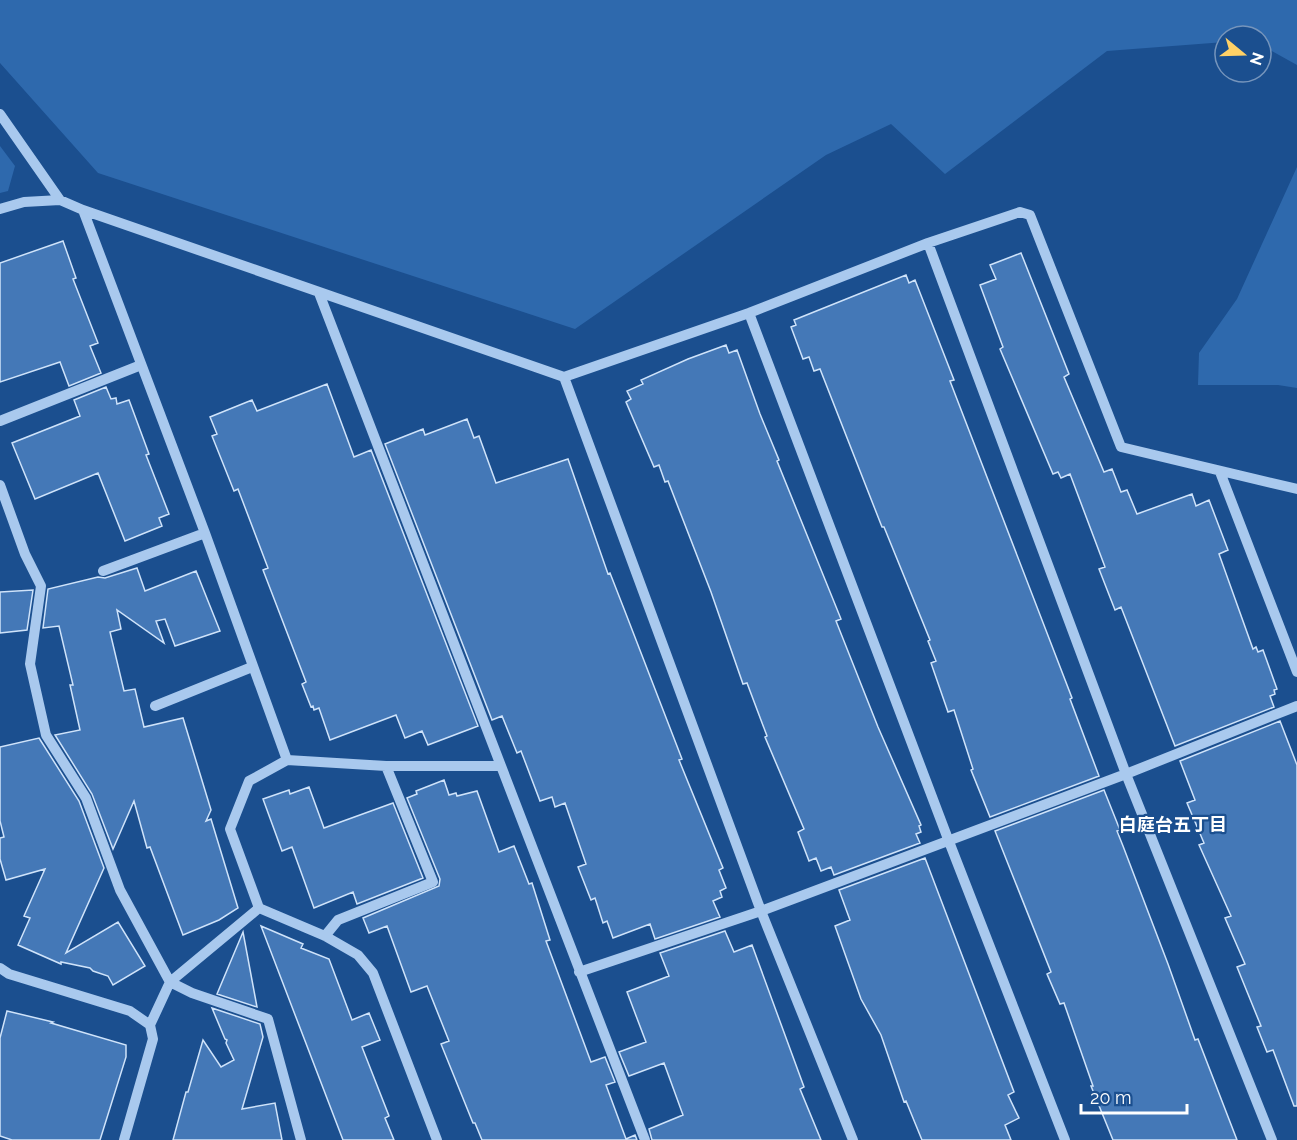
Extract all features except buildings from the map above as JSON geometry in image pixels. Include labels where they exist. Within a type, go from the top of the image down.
[{"type":"street","points":[[0,114],[60,200]]},
{"type":"street","points":[[0,209],[24,202],[60,200],[319,293],[564,377],[749,313],[928,243],[1020,212],[1030,215],[1121,447],[1297,489]]},
{"type":"street","points":[[83,210],[205,533],[287,760]]},
{"type":"street","points":[[928,243],[1126,774],[1272,1140]]},
{"type":"street","points":[[319,293],[645,1140]]},
{"type":"street","points":[[749,313],[948,839],[1065,1140]]},
{"type":"street","points":[[0,421],[141,365]]},
{"type":"street","points":[[564,377],[761,911],[853,1140]]},
{"type":"street","points":[[1220,472],[1297,672]]},
{"type":"street","points":[[0,484],[25,554],[41,586],[30,664],[46,735],[86,798],[120,890],[170,981],[192,993],[268,1019],[301,1140]]},
{"type":"street","points":[[103,571],[205,533]]},
{"type":"street","points":[[155,706],[252,667]]},
{"type":"street","points":[[579,972],[761,911],[1126,774],[1297,706]]},
{"type":"street","points":[[436,1140],[373,973],[358,955],[325,936],[259,908],[230,829],[249,781],[287,760],[386,766],[501,766]]},
{"type":"street","points":[[325,936],[338,920],[433,882],[386,766]]},
{"type":"street","points":[[124,1140],[153,1039],[150,1024],[170,981],[259,908]]},
{"type":"street","points":[[0,968],[9,975],[130,1011],[150,1024]]},
{"type":"shaded area","points":[[0,0],[1297,0],[1297,65],[1273,52],[1273,24],[1213,24],[1213,43],[1107,51],[945,174],[891,124],[826,155],[575,329],[98,173],[0,63]]},
{"type":"shaded area","points":[[0,146],[15,166],[8,191],[0,193]]},
{"type":"shaded area","points":[[1297,167],[1297,388],[1278,385],[1198,385],[1199,353],[1237,299]]},
{"type":"district","name":"白庭台五丁目","points":[[1173,825]]}]
